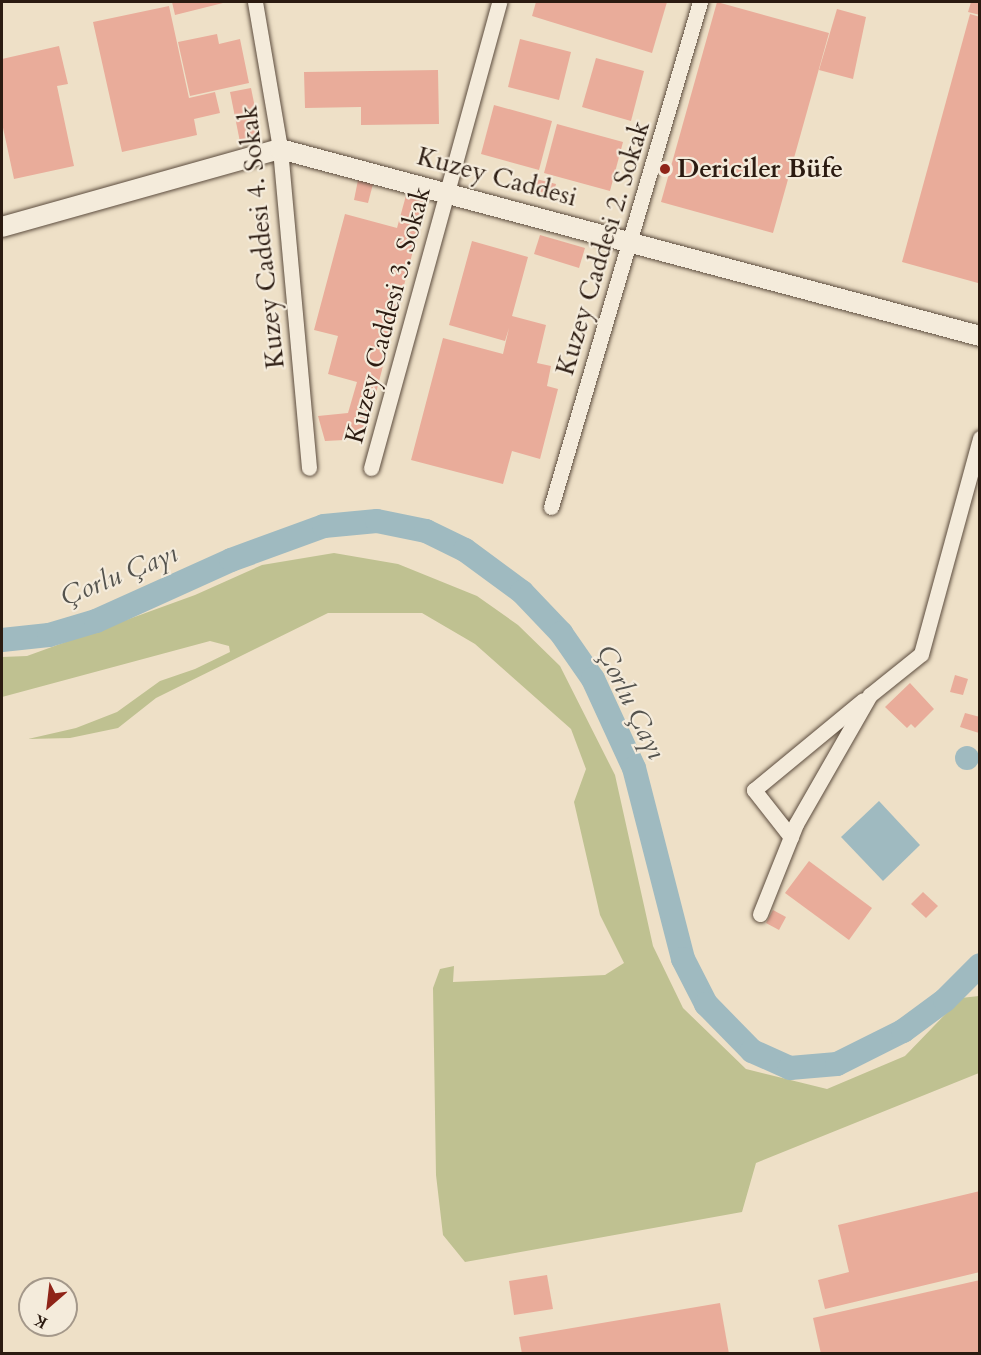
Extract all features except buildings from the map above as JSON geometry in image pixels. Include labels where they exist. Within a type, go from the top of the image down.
[{"type":"street","name":"Kuzey Caddesi 4. Sokak","points":[[255,2],[280,149],[309,468]]},
{"type":"street","name":"Kuzey Caddesi 3. Sokak","points":[[371,468],[498,2]]},
{"type":"street","name":"Kuzey Caddesi 2. Sokak","points":[[551,507],[632,241],[700,2]]},
{"type":"street","name":"Kuzey Caddesi","points":[[2,227],[280,149],[447,191],[980,336]]},
{"type":"street","points":[[791,837],[754,790],[921,654],[980,438]]},
{"type":"street","points":[[760,914],[791,837],[870,695]]},
{"type":"green space","points":[[334,553],[398,564],[477,596],[518,625],[560,666],[615,775],[653,946],[683,1008],[746,1069],[827,1089],[905,1056],[961,998],[979,996],[979,1073],[756,1163],[742,1212],[465,1262],[443,1235],[436,1175],[433,988],[440,969],[454,966],[453,982],[605,975],[624,963],[600,915],[574,802],[586,769],[571,729],[475,644],[422,613],[328,613],[156,698],[118,728],[70,738],[28,739],[76,728],[117,712],[160,681],[195,669],[230,652],[229,646],[210,641],[2,697],[2,657],[27,656],[195,595],[262,565]]},
{"type":"water","points":[[967,746],[972,747],[978,753],[978,763],[972,769],[967,770],[962,769],[956,763],[955,758],[956,753],[962,747]]},
{"type":"water","points":[[879,801],[920,845],[883,881],[841,837]]},
{"type":"waterway","name":"Çorlu Çayı","points":[[2,640],[49,635],[96,621],[231,560],[324,526],[377,521],[426,531],[465,550],[522,592],[561,633],[593,679],[634,768],[683,959],[706,1004],[752,1051],[790,1068],[837,1064],[903,1031],[945,1000],[980,965]]},
{"type":"place","name":"Dericiler Büfe","points":[[665,169]]}]
